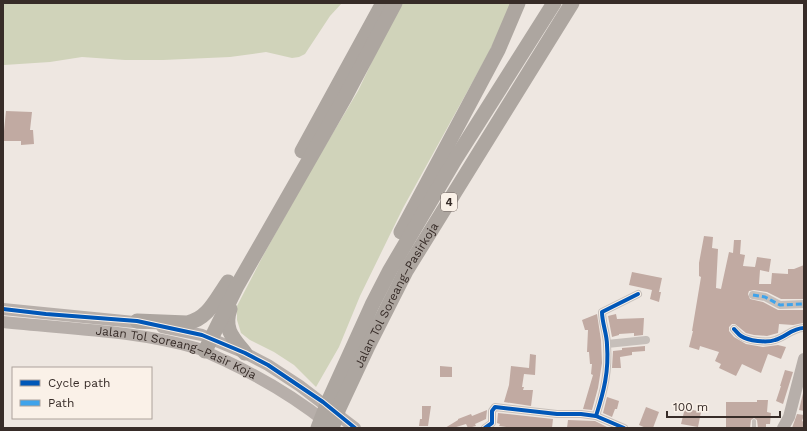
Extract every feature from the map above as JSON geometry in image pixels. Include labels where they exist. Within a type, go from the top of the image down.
[{"type":"highway","points":[[203,343],[287,180],[383,3]]},
{"type":"highway","points":[[137,321],[192,322],[205,315],[233,284],[345,97],[395,3]]},
{"type":"highway","points":[[390,270],[398,238],[498,50],[518,3]]},
{"type":"highway","name":"Jalan Tol Soreang–Pasirkoja","points":[[333,428],[334,405],[372,305],[390,270],[456,158],[554,3]]},
{"type":"highway","name":"Jalan Tol Soreang–Pasirkoja","points":[[318,428],[334,405],[368,346],[406,272],[572,3]]},
{"type":"highway","points":[[233,284],[227,325],[231,336],[245,353]]},
{"type":"street","points":[[596,416],[604,391],[608,369],[607,344],[602,312],[638,294]]},
{"type":"street","points":[[753,295],[765,297],[780,305],[804,304]]},
{"type":"street","name":"Jalan Tol Soreang–Pasir Koja","points":[[3,309],[137,321],[203,343],[245,353],[268,365],[300,386],[355,428]]},
{"type":"street","name":"Jalan Tol Soreang–Pasir Koja","points":[[3,322],[124,333],[203,343],[296,400],[333,428]]},
{"type":"street","points":[[734,329],[742,337],[754,340],[772,341],[793,329],[804,328]]},
{"type":"street","points":[[607,344],[646,340]]},
{"type":"street","points":[[783,428],[789,417],[801,376],[804,359]]},
{"type":"street","points":[[486,428],[492,423],[492,411],[496,408],[596,416],[624,428]]},
{"type":"lane","points":[[754,422],[754,428]]},
{"type":"green space","points":[[3,3],[342,3],[330,16],[305,54],[299,57],[292,58],[266,52],[230,57],[163,60],[125,60],[82,57],[50,62],[3,65]]},
{"type":"green space","points":[[400,3],[512,3],[488,54],[403,208],[360,296],[339,347],[316,387],[294,365],[274,352],[250,340],[241,333],[237,320],[237,306],[309,173],[358,91]]},
{"type":"building","points":[[6,111],[32,112],[30,130],[33,130],[34,144],[21,145],[21,141],[3,141]]},
{"type":"building","points":[[704,236],[713,237],[712,248],[718,249],[716,288],[721,289],[729,252],[733,253],[734,240],[741,240],[740,254],[745,255],[743,266],[755,267],[757,257],[771,259],[769,272],[760,270],[759,284],[771,284],[772,273],[788,274],[788,269],[794,269],[804,265],[804,299],[781,299],[767,292],[754,290],[749,291],[748,294],[750,299],[763,302],[778,310],[804,310],[803,323],[793,325],[779,324],[778,333],[767,336],[746,333],[735,324],[732,324],[729,327],[729,331],[734,337],[746,344],[763,347],[778,345],[786,347],[781,359],[768,354],[761,373],[742,364],[736,376],[719,368],[721,364],[715,361],[719,352],[700,346],[699,350],[689,347],[693,331],[701,277],[699,276],[699,263]]},
{"type":"building","points":[[632,272],[662,278],[659,292],[661,292],[659,302],[650,299],[652,290],[629,285]]},
{"type":"building","points":[[597,314],[601,340],[602,363],[598,388],[592,410],[583,409],[593,375],[591,374],[592,364],[590,364],[589,352],[587,352],[588,330],[585,330],[582,320]]},
{"type":"building","points":[[616,314],[617,319],[644,318],[643,335],[634,336],[634,333],[619,334],[612,337],[608,316]]},
{"type":"building","points":[[645,346],[645,351],[632,352],[632,355],[620,357],[621,368],[612,368],[613,351],[622,350],[622,348]]},
{"type":"building","points":[[530,354],[536,355],[535,375],[524,374],[522,387],[524,387],[523,390],[533,390],[531,406],[504,402],[509,385],[511,366],[529,368]]},
{"type":"building","points":[[440,366],[452,367],[452,377],[440,377]]},
{"type":"building","points":[[785,370],[793,372],[783,404],[776,401]]},
{"type":"building","points":[[804,389],[804,411],[799,410]]},
{"type":"building","points":[[607,397],[619,401],[617,409],[615,409],[612,417],[603,413]]},
{"type":"building","points":[[757,400],[768,400],[767,412],[771,413],[770,424],[766,424],[766,428],[758,428],[757,420],[754,418],[751,420],[750,428],[726,427],[726,402],[757,402]]},
{"type":"building","points":[[422,406],[431,406],[428,426],[419,426],[420,419],[422,419]]},
{"type":"building","points":[[646,407],[659,412],[653,428],[646,428],[639,425]]},
{"type":"building","points":[[685,408],[701,412],[698,427],[681,424]]},
{"type":"building","points":[[487,410],[486,419],[475,424],[476,426],[468,428],[466,424],[453,428],[445,428],[458,419],[471,414],[472,416]]},
{"type":"building","points":[[498,413],[553,419],[552,428],[515,428],[499,426],[500,424],[497,423]]},
{"type":"building","points":[[797,414],[804,415],[802,421],[804,422],[804,428],[792,428]]},
{"type":"building","points":[[568,420],[595,421],[607,428],[567,428]]},
{"type":"marked path","points":[[753,295],[765,297],[780,305],[804,304]]},
{"type":"cycle path","points":[[596,416],[604,389],[607,372],[607,341],[602,312],[638,294]]},
{"type":"cycle path","points":[[3,309],[137,321],[202,335],[245,353],[268,365],[323,402],[355,428]]},
{"type":"cycle path","points":[[734,329],[744,338],[772,341],[779,339],[796,329],[804,328]]},
{"type":"cycle path","points":[[485,428],[492,423],[492,411],[495,407],[557,414],[581,414],[596,416],[624,428]]}]
